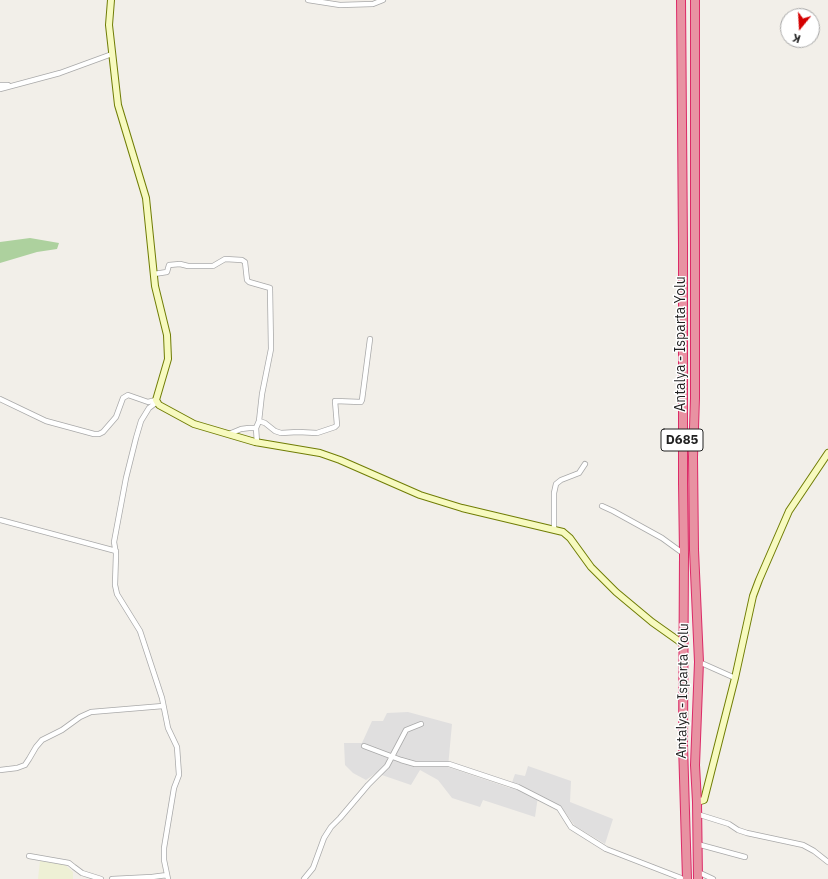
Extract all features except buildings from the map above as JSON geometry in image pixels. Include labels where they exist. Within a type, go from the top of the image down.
[{"type":"highway","name":"Antalya - Isparta Yolu","points":[[681,0],[684,878]]},
{"type":"highway","name":"Antalya - Isparta Yolu","points":[[695,0],[695,398],[693,457],[694,550],[699,662],[694,765],[697,802],[698,876]]},
{"type":"street","points":[[111,0],[110,25],[118,105],[146,198],[155,286],[167,335],[168,360],[157,401],[145,414],[136,438],[126,478],[114,542],[116,551],[115,585],[117,594],[140,631],[164,706],[168,728],[177,747],[179,775],[174,788],[170,820],[165,836],[164,860],[167,877],[112,879]]},
{"type":"street","points":[[308,0],[340,5],[373,4],[383,0]]},
{"type":"street","points":[[0,89],[60,73],[112,54]]},
{"type":"street","points":[[0,85],[18,84]]},
{"type":"street","points":[[154,274],[167,272],[169,265],[180,264],[188,266],[213,266],[225,259],[242,260],[246,262],[247,280],[249,282],[270,288],[271,349],[262,394],[259,421],[256,428],[257,443]]},
{"type":"street","points":[[259,421],[281,433],[317,432],[335,427],[336,401],[361,402],[362,400],[370,339]]},
{"type":"street","points":[[0,399],[46,421],[94,434],[103,432],[116,417],[123,398],[128,396],[148,402],[157,401]]},
{"type":"street","points":[[157,401],[158,405],[194,424],[257,443],[320,453],[340,460],[420,495],[462,508],[562,532],[570,538],[591,568],[616,592],[652,622],[683,644]]},
{"type":"street","points":[[228,434],[241,429],[256,428]]},
{"type":"street","points":[[697,802],[704,800],[753,596],[759,580],[789,511],[828,453]]},
{"type":"street","points":[[554,530],[554,493],[556,484],[561,480],[579,473],[585,464]]},
{"type":"street","points":[[602,506],[662,538],[684,554]]},
{"type":"street","points":[[0,520],[116,551]]},
{"type":"street","points":[[699,662],[734,678]]},
{"type":"street","points":[[0,770],[17,768],[25,765],[42,740],[62,730],[80,717],[91,712],[164,706]]},
{"type":"street","points":[[304,879],[313,868],[324,838],[331,827],[382,771],[392,757],[406,730],[421,724]]},
{"type":"street","points":[[364,746],[415,764],[449,764],[518,787],[558,808],[571,827],[606,849],[684,878]]},
{"type":"street","points":[[697,814],[729,824],[738,830],[747,833],[803,844],[828,862]]},
{"type":"street","points":[[697,844],[745,858]]},
{"type":"street","points":[[29,856],[69,863],[74,868],[82,872],[101,879]]},
{"type":"street","points":[[698,876],[714,879]]},
{"type":"shaded area","points":[[408,712],[452,724],[448,767],[510,788],[515,774],[525,776],[528,766],[571,781],[570,802],[613,819],[605,844],[575,826],[562,808],[538,796],[535,817],[483,800],[480,807],[452,798],[438,780],[420,770],[411,785],[376,773],[366,780],[353,773],[345,765],[344,743],[362,743],[372,721],[383,721],[387,713]]},
{"type":"green space","points":[[30,238],[59,243],[57,249],[37,252],[0,263],[0,242]]},
{"type":"green space","points":[[40,861],[64,864],[73,872],[73,879],[38,879]]}]
